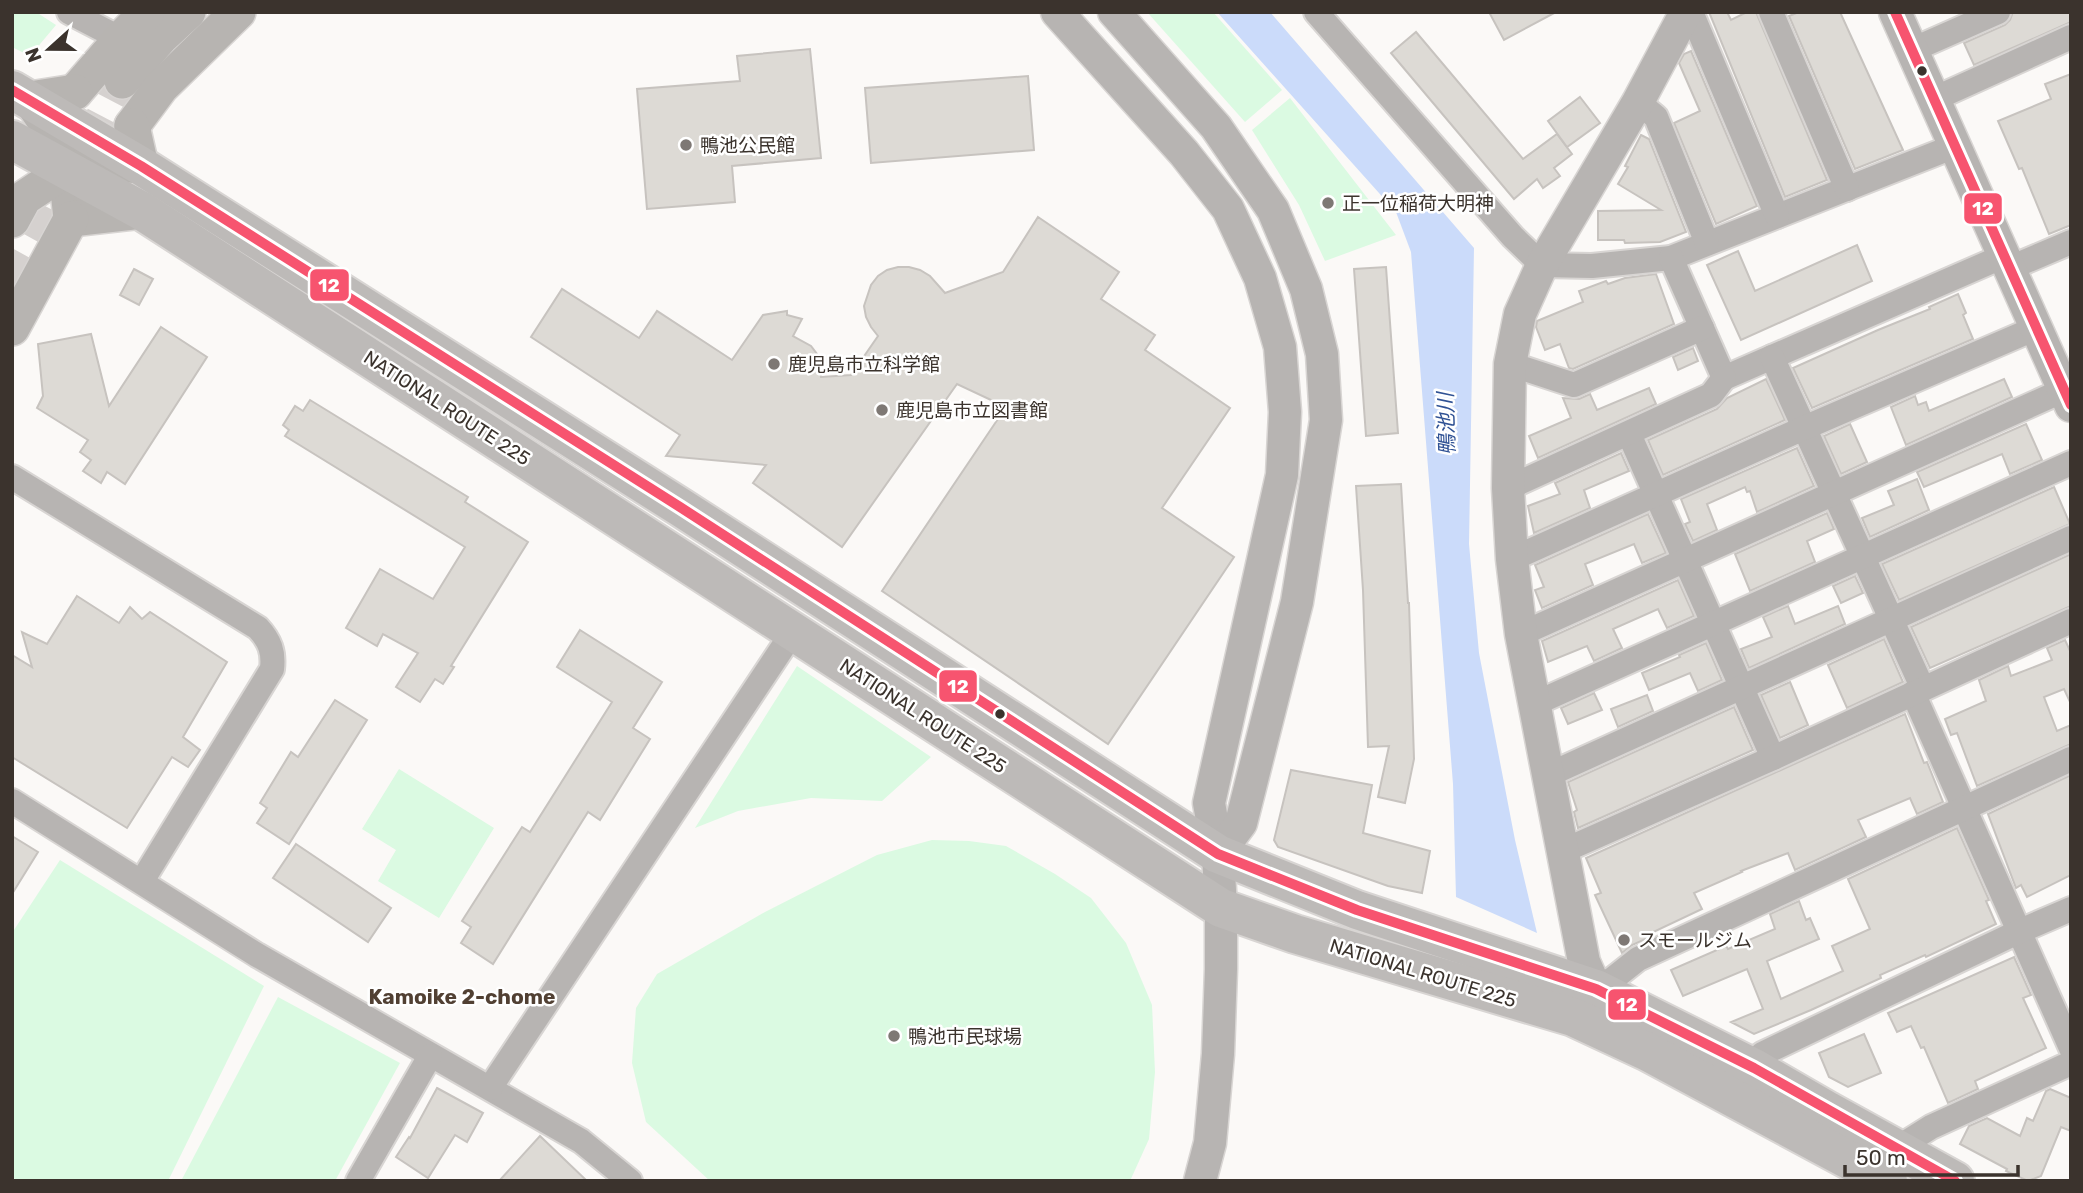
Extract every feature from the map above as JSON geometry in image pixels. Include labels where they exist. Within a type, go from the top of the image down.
[{"type":"highway","name":"NATIONAL ROUTE 225","points":[[21,95],[91,154],[142,211],[1221,908],[1295,934],[1573,1017],[1892,1165],[1955,1181]]},
{"type":"highway","name":"NATIONAL ROUTE 225","points":[[14,141],[91,154],[680,507],[1218,854],[1357,910],[1596,989],[1754,1068],[1892,1165]]},
{"type":"main road","points":[[21,95],[75,92],[147,12]]},
{"type":"main road","points":[[122,81],[161,37],[188,12]]},
{"type":"main road","points":[[18,209],[132,126],[161,87],[238,12]]},
{"type":"main road","points":[[12,328],[71,219],[91,154],[75,92]]},
{"type":"main road","points":[[91,154],[132,126]]},
{"type":"main road","points":[[14,141],[18,209]]},
{"type":"main road","points":[[71,219],[142,211]]},
{"type":"street","points":[[69,12],[121,39]]},
{"type":"street","points":[[1057,12],[1184,153],[1228,209],[1260,278],[1280,347],[1285,412],[1282,475],[1209,803],[1218,854],[1221,908],[1218,1054],[1210,1143],[1200,1181]]},
{"type":"street","points":[[1114,12],[1216,127],[1273,210],[1306,289],[1322,354],[1326,420],[1297,602],[1241,823],[1218,854]]},
{"type":"street","points":[[1316,12],[1513,237],[1542,265],[1592,266],[1671,258],[1955,146]]},
{"type":"street","points":[[1688,12],[1542,265],[1520,314],[1510,364],[1508,488],[1512,559],[1521,634],[1584,962],[1596,989],[1638,959],[2071,759]]},
{"type":"street","points":[[1688,12],[1777,216]]},
{"type":"street","points":[[1771,12],[1847,189]]},
{"type":"street","points":[[1521,634],[1834,493],[2067,398],[1895,12]]},
{"type":"street","points":[[1912,50],[1998,12]]},
{"type":"street","points":[[1934,99],[2071,37]]},
{"type":"street","points":[[1638,102],[1656,117],[1707,243]]},
{"type":"street","points":[[1508,488],[1711,396],[1724,378],[1772,357],[2007,262],[2071,243]]},
{"type":"street","points":[[1671,258],[1724,378]]},
{"type":"street","points":[[1510,364],[1573,385],[1702,328]]},
{"type":"street","points":[[1512,559],[2036,328]]},
{"type":"street","points":[[1772,357],[1891,620],[1964,808],[2071,1048]]},
{"type":"street","points":[[1629,434],[1773,758]]},
{"type":"street","points":[[1534,704],[2071,463]]},
{"type":"street","points":[[12,477],[258,628],[272,647],[272,669],[142,881]]},
{"type":"street","points":[[1548,775],[2071,538]]},
{"type":"street","points":[[1563,851],[2071,621]]},
{"type":"street","points":[[490,1088],[793,632]]},
{"type":"street","points":[[12,801],[257,954],[581,1141],[622,1178]]},
{"type":"street","points":[[1754,1068],[1762,1054],[2071,909]]},
{"type":"street","points":[[358,1181],[430,1056]]},
{"type":"street","points":[[1892,1165],[1931,1127],[2071,1063]]},
{"type":"green space","points":[[12,12],[36,12],[56,25],[30,56],[12,47]]},
{"type":"green space","points":[[1147,12],[1213,12],[1282,90],[1245,122]]},
{"type":"green space","points":[[1290,98],[1396,235],[1325,261],[1299,205],[1252,130]]},
{"type":"green space","points":[[797,666],[931,757],[882,801],[811,798],[738,811],[695,828]]},
{"type":"green space","points":[[399,769],[494,828],[439,918],[378,881],[396,850],[362,829]]},
{"type":"green space","name":"鴨池市民球場","points":[[932,840],[1006,846],[1091,898],[1126,943],[1152,1005],[1155,1072],[1149,1139],[1130,1181],[710,1181],[646,1122],[632,1063],[636,1008],[657,974],[765,912],[877,855]]},
{"type":"green space","points":[[60,860],[264,986],[168,1181],[18,1181],[12,1177],[12,933]]},
{"type":"green space","points":[[278,997],[400,1063],[335,1181],[181,1181]]},
{"type":"water","name":"鴨池川","points":[[1217,12],[1270,12],[1474,248],[1469,544],[1479,653],[1515,840],[1537,933],[1456,897],[1453,784],[1411,252],[1396,212]]},
{"type":"building","points":[[1489,12],[1556,12],[1504,40]]},
{"type":"building","points":[[1709,12],[1727,12],[1731,20],[1747,12],[1756,12],[1827,180],[1785,197]]},
{"type":"building","points":[[1799,12],[1840,12],[1903,150],[1855,169],[1789,16]]},
{"type":"building","points":[[2013,12],[2071,12],[2071,22],[1974,65],[1964,43],[2005,25]]},
{"type":"building","points":[[1416,32],[1523,159],[1557,134],[1572,154],[1554,168],[1560,176],[1543,188],[1537,179],[1514,199],[1391,53]]},
{"type":"building","points":[[810,49],[821,158],[732,166],[735,202],[647,209],[637,89],[740,81],[737,56]]},
{"type":"building","points":[[1691,51],[1757,206],[1716,224],[1674,123],[1700,111],[1679,63],[1684,54]]},
{"type":"building","points":[[2071,74],[2071,225],[2049,234],[2022,168],[2019,169],[1998,121],[2051,99],[2045,84]]},
{"type":"building","points":[[1028,76],[1034,150],[871,163],[865,88]]},
{"type":"building","points":[[1580,97],[1600,123],[1567,147],[1548,121]]},
{"type":"building","points":[[1641,135],[1649,139],[1686,232],[1660,242],[1625,243],[1624,240],[1598,240],[1598,211],[1661,210],[1618,184]]},
{"type":"building","points":[[1038,217],[1119,272],[1101,299],[1155,335],[1145,350],[1230,408],[1162,508],[1234,557],[1108,744],[882,591],[1006,407],[957,384],[842,547],[753,483],[766,465],[666,456],[680,435],[531,337],[562,289],[639,338],[657,311],[732,360],[763,315],[787,311],[787,315],[802,319],[793,336],[811,346],[817,354],[821,377],[851,375],[878,336],[866,317],[864,306],[871,285],[878,276],[887,270],[909,267],[930,276],[945,293],[1003,272]]},
{"type":"building","points":[[1857,245],[1872,281],[1741,340],[1707,265],[1738,251],[1755,291]]},
{"type":"building","points":[[1386,267],[1398,433],[1366,436],[1354,269]]},
{"type":"building","points":[[134,269],[153,279],[139,305],[120,295]]},
{"type":"building","points":[[1656,274],[1674,324],[1573,369],[1569,368],[1560,344],[1545,350],[1536,327],[1537,321],[1583,302],[1579,291],[1606,281],[1608,284],[1625,278]]},
{"type":"building","points":[[1958,294],[1973,339],[1812,408],[1793,368],[1930,309],[1929,307]]},
{"type":"building","points":[[161,327],[207,357],[125,484],[107,472],[101,483],[83,471],[91,460],[80,452],[88,440],[37,408],[43,396],[38,344],[91,334],[109,406]]},
{"type":"building","points":[[1693,348],[1698,361],[1678,370],[1673,357]]},
{"type":"building","points":[[1766,379],[1785,420],[1663,475],[1648,440],[1717,409],[1727,398]]},
{"type":"building","points":[[2004,379],[2012,397],[1906,445],[1891,407],[1915,396],[1918,405],[1926,402],[1929,411]]},
{"type":"building","points":[[1649,388],[1656,404],[1538,458],[1529,436],[1571,418],[1563,398],[1579,399],[1590,394],[1597,410]]},
{"type":"building","points":[[310,400],[468,497],[465,502],[528,542],[451,666],[454,667],[443,684],[435,679],[420,702],[396,687],[418,653],[383,634],[377,646],[346,628],[380,569],[433,599],[465,547],[285,436],[289,430],[283,425],[295,406],[303,411]]},
{"type":"building","points":[[1850,424],[1867,462],[1841,474],[1824,436]]},
{"type":"building","points":[[2026,424],[2042,460],[2010,474],[2002,454],[1924,487],[1917,472]]},
{"type":"building","points":[[1797,448],[1814,486],[1757,512],[1750,491],[1747,492],[1745,487],[1707,504],[1717,530],[1693,541],[1685,524],[1690,522],[1681,499]]},
{"type":"building","points":[[1621,453],[1629,471],[1584,490],[1590,508],[1534,533],[1528,506],[1560,494],[1555,483]]},
{"type":"building","points":[[1917,479],[1929,510],[1870,537],[1862,518],[1894,505],[1888,491]]},
{"type":"building","points":[[1401,484],[1409,603],[1414,759],[1405,803],[1378,797],[1389,746],[1368,747],[1363,590],[1356,486]]},
{"type":"building","points":[[2054,487],[2070,524],[1899,600],[1882,564]]},
{"type":"building","points":[[1827,513],[1834,529],[1807,541],[1815,562],[1750,591],[1735,554]]},
{"type":"building","points":[[1648,514],[1666,553],[1642,563],[1634,544],[1585,564],[1593,585],[1542,608],[1535,590],[1544,587],[1535,565]]},
{"type":"building","points":[[2071,554],[2071,606],[1930,668],[1911,627]]},
{"type":"building","points":[[1855,576],[1863,593],[1841,603],[1833,586]]},
{"type":"building","points":[[1678,580],[1694,616],[1667,628],[1658,609],[1613,629],[1622,648],[1594,661],[1587,646],[1548,662],[1542,641]]},
{"type":"building","points":[[77,596],[119,623],[130,607],[142,619],[150,612],[227,662],[183,737],[200,750],[188,767],[172,757],[127,828],[12,757],[12,655],[32,667],[22,632],[47,644]]},
{"type":"building","points":[[1788,606],[1795,624],[1838,606],[1845,624],[1749,668],[1741,649],[1772,637],[1763,617]]},
{"type":"building","points":[[580,630],[662,682],[633,728],[650,739],[600,820],[588,812],[493,964],[461,943],[471,927],[462,921],[522,827],[530,832],[612,702],[557,667]]},
{"type":"building","points":[[1884,639],[1903,682],[1847,708],[1828,665]]},
{"type":"building","points":[[2065,640],[2071,653],[2071,704],[2064,689],[2044,697],[2057,731],[2071,725],[2071,744],[1977,786],[1957,733],[1951,735],[1945,719],[1986,701],[1979,680],[2008,666],[2011,676],[2052,660],[2047,648]]},
{"type":"building","points":[[1706,643],[1722,680],[1698,691],[1690,673],[1649,690],[1642,673]]},
{"type":"building","points":[[1790,682],[1808,725],[1780,738],[1761,695]]},
{"type":"building","points":[[1594,693],[1602,710],[1568,724],[1561,708]]},
{"type":"building","points":[[1647,695],[1653,711],[1618,727],[1611,709]]},
{"type":"building","points":[[335,700],[367,720],[289,844],[257,823],[267,808],[260,803],[291,752],[298,757]]},
{"type":"building","points":[[1734,707],[1753,750],[1578,828],[1574,812],[1577,810],[1568,782]]},
{"type":"building","points":[[1905,714],[1943,802],[1917,814],[1910,798],[1858,820],[1866,837],[1795,870],[1788,853],[1694,893],[1702,909],[1649,934],[1650,937],[1622,953],[1595,895],[1601,893],[1586,858]]},
{"type":"building","points":[[1291,770],[1372,785],[1363,833],[1430,851],[1422,893],[1388,886],[1278,847],[1274,840]]},
{"type":"building","points":[[2071,775],[2071,875],[2027,897],[2021,885],[2016,888],[1988,814]]},
{"type":"building","points":[[1957,828],[1989,900],[1986,901],[1996,924],[1754,1034],[1731,1022],[1763,1009],[1747,969],[1683,996],[1671,970],[1726,946],[1728,949],[1775,929],[1770,914],[1799,901],[1806,920],[1810,918],[1819,939],[1767,961],[1781,999],[1843,971],[1832,946],[1870,929],[1848,879]]},
{"type":"building","points":[[12,836],[38,852],[12,894]]},
{"type":"building","points":[[296,844],[391,908],[368,942],[273,878]]},
{"type":"building","points":[[2014,957],[2031,995],[2023,998],[2046,1048],[1975,1081],[1978,1089],[1948,1103],[1924,1047],[1921,1048],[1911,1026],[1897,1032],[1888,1013]]},
{"type":"building","points":[[1864,1034],[1881,1073],[1848,1087],[1829,1077],[1819,1053]]},
{"type":"building","points":[[437,1088],[483,1113],[467,1142],[455,1135],[428,1178],[396,1157],[410,1138]]},
{"type":"building","points":[[2050,1089],[2071,1098],[2071,1131],[2061,1127],[2041,1176],[2028,1181],[1960,1144],[1969,1126],[1987,1118],[2020,1136],[2027,1118],[2033,1121],[2046,1091]]},
{"type":"building","points":[[540,1136],[587,1181],[499,1181]]},
{"type":"tunnel","points":[[12,288],[122,81]]},
{"type":"transit line","name":"12","points":[[1895,12],[2071,405]]},
{"type":"transit line","name":"12","points":[[12,90],[141,166],[680,507],[1218,854],[1357,910],[1596,989],[1754,1068],[1955,1181]]},
{"type":"place","name":"鴨池公民館","points":[[686,145]]},
{"type":"place","name":"正一位稲荷大明神","points":[[1328,203]]},
{"type":"place","name":"鹿児島市立科学館","points":[[774,364]]},
{"type":"place","name":"鹿児島市立図書館","points":[[882,410]]},
{"type":"place","name":"スモールジム","points":[[1624,940]]},
{"type":"place","name":"鴨池市民球場","points":[[894,1036]]},
{"type":"district","name":"Kamoike 2-chome","points":[[462,996]]}]
